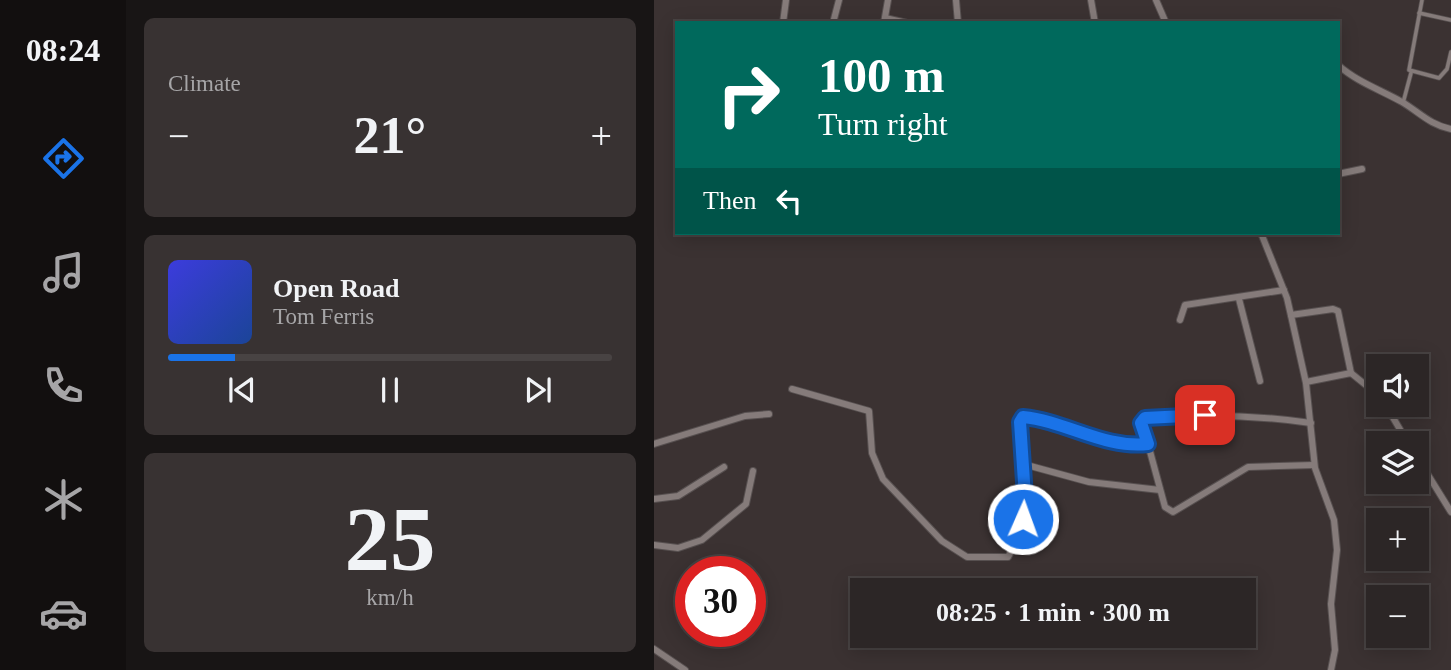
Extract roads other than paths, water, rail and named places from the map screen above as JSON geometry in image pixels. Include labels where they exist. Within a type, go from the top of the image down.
[{"type":"street","points":[[783,21],[786,0]]},
{"type":"street","points":[[834,21],[839,0]]},
{"type":"street","points":[[884,20],[888,0]]},
{"type":"street","points":[[956,0],[958,21]]},
{"type":"street","points":[[1091,0],[1095,21]]},
{"type":"street","points":[[1156,0],[1165,21]]},
{"type":"street","points":[[1340,66],[1404,103],[1433,124],[1450,130]]},
{"type":"street","points":[[1340,174],[1362,169]]},
{"type":"street","points":[[1262,235],[1291,315],[1306,382],[1314,465],[1335,526],[1337,550],[1331,604],[1335,650],[1331,670]]},
{"type":"street","points":[[1180,320],[1185,305],[1239,299],[1284,290]]},
{"type":"street","points":[[1239,299],[1260,381]]},
{"type":"street","points":[[1291,315],[1333,309],[1338,311],[1351,373],[1366,385]]},
{"type":"street","points":[[1306,382],[1351,373]]},
{"type":"street","points":[[792,389],[869,411],[872,453],[883,479],[942,541],[967,557],[1010,556],[1015,530],[1023,516],[1020,422],[1023,417],[1111,442],[1148,444]]},
{"type":"street","points":[[654,444],[745,416],[769,414]]},
{"type":"street","points":[[1311,423],[1269,417],[1187,415],[1145,418],[1141,423],[1165,508],[1173,512],[1248,467],[1314,465]]},
{"type":"street","points":[[1023,464],[1089,482],[1160,490]]},
{"type":"street","points":[[654,499],[678,496],[725,467]]},
{"type":"street","points":[[654,545],[678,548],[702,540],[746,504],[753,471]]},
{"type":"street","points":[[1429,477],[1450,512]]},
{"type":"street","points":[[654,649],[685,670]]},
{"type":"lane","points":[[1404,103],[1411,73],[1408,67],[1422,0]]},
{"type":"lane","points":[[1419,13],[1450,20]]},
{"type":"lane","points":[[1411,73],[1439,78],[1447,69],[1450,52]]}]
